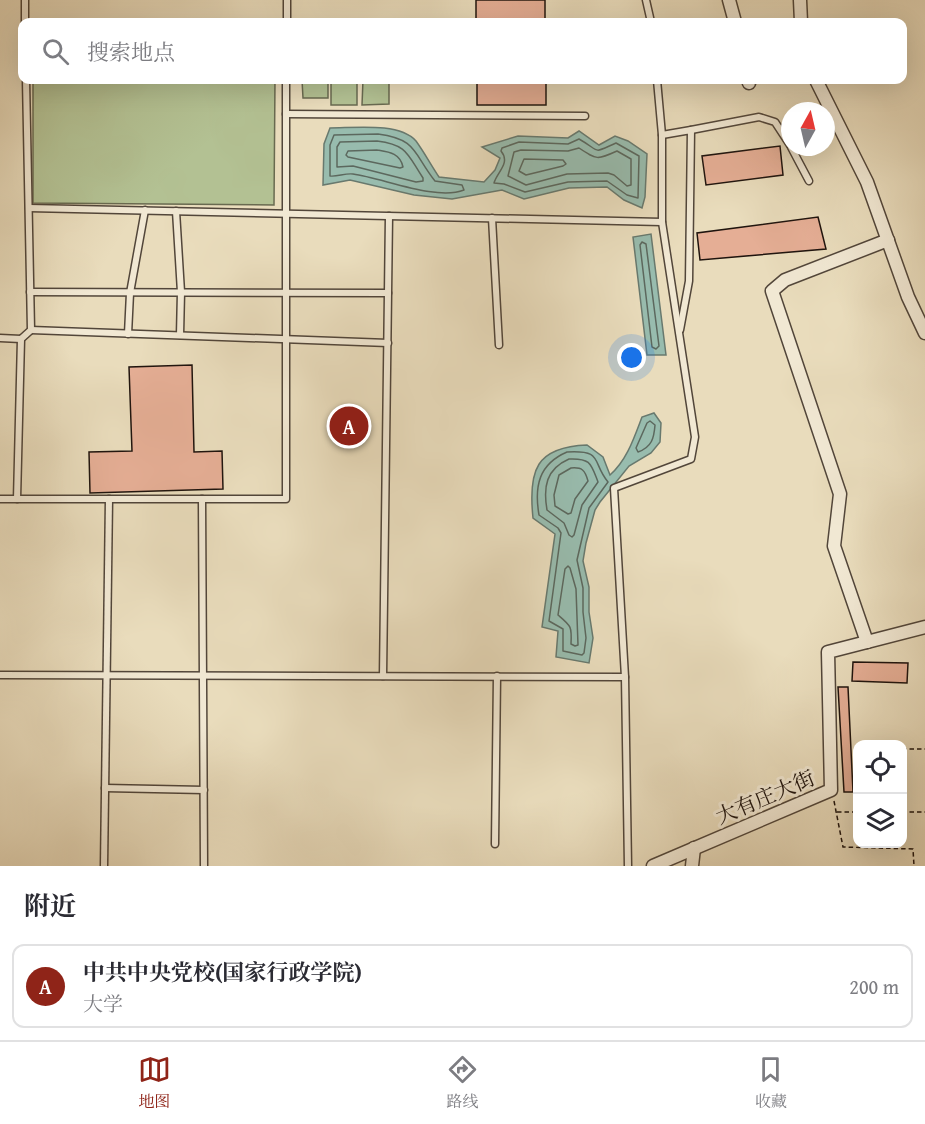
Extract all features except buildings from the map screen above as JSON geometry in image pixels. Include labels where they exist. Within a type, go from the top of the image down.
[{"type":"street","points":[[729,0],[734,18]]},
{"type":"street","points":[[800,0],[801,18]]},
{"type":"street","points":[[818,84],[867,182],[908,297],[925,333]]},
{"type":"street","points":[[888,240],[785,280],[772,291],[840,494],[834,546],[867,642],[925,627]]},
{"type":"street","name":"大有庄大街","points":[[653,866],[831,790],[828,652],[867,642]]},
{"type":"street","points":[[692,866],[694,849]]},
{"type":"lane","points":[[25,0],[25,18]]},
{"type":"lane","points":[[286,18],[287,0]]},
{"type":"lane","points":[[646,0],[650,18]]},
{"type":"lane","points":[[26,84],[31,330]]},
{"type":"lane","points":[[0,499],[286,499],[286,84]]},
{"type":"lane","points":[[628,866],[625,677],[614,488],[691,459],[695,437],[662,222],[662,135],[657,84]]},
{"type":"lane","points":[[286,114],[585,117]]},
{"type":"lane","points":[[662,135],[759,117],[775,122],[781,131]]},
{"type":"lane","points":[[680,336],[689,281],[691,130]]},
{"type":"lane","points":[[796,156],[809,181]]},
{"type":"lane","points":[[28,208],[662,222]]},
{"type":"lane","points":[[128,334],[130,293],[146,210]]},
{"type":"lane","points":[[176,211],[181,292],[180,335]]},
{"type":"lane","points":[[383,676],[389,216]]},
{"type":"lane","points":[[492,218],[499,345]]},
{"type":"lane","points":[[30,292],[388,293]]},
{"type":"lane","points":[[0,339],[21,339],[31,330],[388,343]]},
{"type":"lane","points":[[17,499],[21,339]]},
{"type":"lane","points":[[104,866],[110,499]]},
{"type":"lane","points":[[202,499],[204,866]]},
{"type":"lane","points":[[0,675],[625,677]]},
{"type":"lane","points":[[495,843],[497,676]]},
{"type":"lane","points":[[105,788],[204,790]]},
{"type":"path","points":[[907,749],[925,749]]},
{"type":"path","points":[[831,790],[843,847],[913,849],[914,866]]},
{"type":"path","points":[[836,812],[853,812]]},
{"type":"path","points":[[907,812],[925,812]]},
{"type":"shaded area","points":[[33,84],[275,84],[274,205],[33,203]]},
{"type":"shaded area","points":[[302,84],[328,84],[328,98],[303,98]]},
{"type":"shaded area","points":[[331,84],[357,84],[357,105],[331,105]]},
{"type":"shaded area","points":[[363,84],[389,84],[389,104],[362,105]]},
{"type":"water","points":[[376,127],[399,131],[416,141],[439,177],[484,182],[495,170],[500,158],[482,147],[518,136],[568,138],[579,131],[599,145],[615,136],[628,141],[647,154],[645,197],[642,208],[624,200],[607,187],[569,188],[524,199],[502,190],[452,199],[414,195],[350,180],[323,185],[324,144],[330,128]]},
{"type":"water","points":[[651,234],[666,355],[647,355],[633,237]]},
{"type":"water","points":[[654,413],[661,423],[660,442],[651,453],[629,466],[600,502],[595,510],[586,543],[583,561],[589,587],[589,612],[593,638],[589,663],[556,657],[558,631],[542,627],[555,534],[533,518],[534,474],[546,456],[570,447],[587,445],[603,457],[610,475],[625,456],[642,417]]},
{"type":"place","name":"中共中央党校(国家行政学院)","points":[[349,426]]}]
